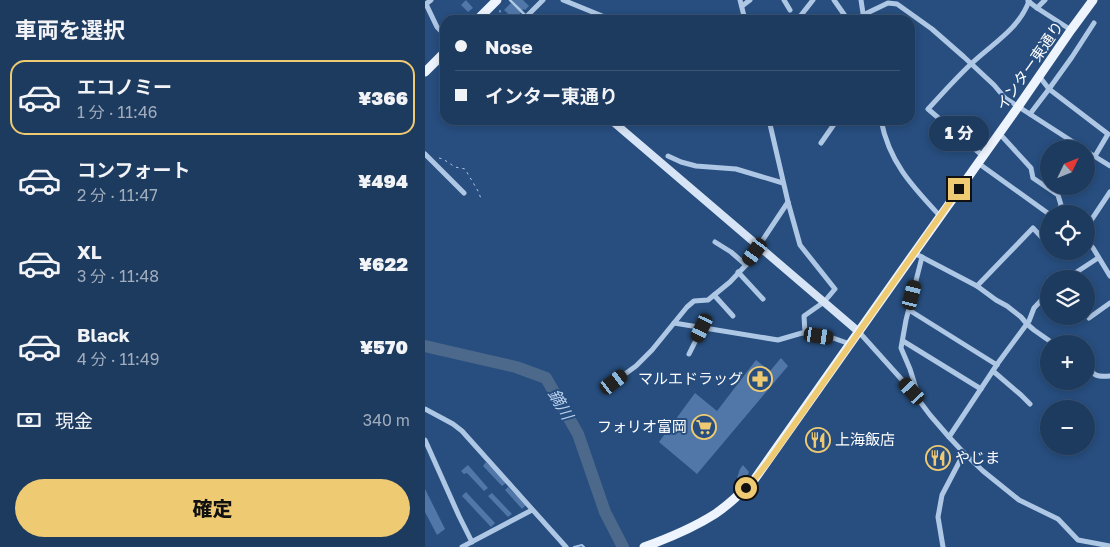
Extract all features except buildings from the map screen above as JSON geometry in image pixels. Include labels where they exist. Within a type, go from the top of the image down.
[{"type":"main road","name":"インター東通り","points":[[644,547],[694,526],[717,513],[754,480],[850,344],[919,253],[940,216],[1093,0]]},
{"type":"main road","points":[[483,15],[499,3]]},
{"type":"main road","points":[[425,72],[440,57]]},
{"type":"street","points":[[431,0],[427,4],[440,30]]},
{"type":"street","points":[[527,15],[543,0]]},
{"type":"street","points":[[563,0],[600,15]]},
{"type":"street","points":[[740,0],[744,15]]},
{"type":"street","points":[[742,6],[750,0]]},
{"type":"street","points":[[784,0],[790,10]]},
{"type":"street","points":[[801,15],[813,0]]},
{"type":"street","points":[[834,0],[844,15]]},
{"type":"street","points":[[861,0],[863,15]]},
{"type":"street","points":[[1037,8],[1045,0]]},
{"type":"street","points":[[868,15],[890,1],[912,15]]},
{"type":"street","points":[[1040,207],[980,159],[928,108],[971,64],[1012,29],[1028,1],[1071,30]]},
{"type":"street","points":[[915,17],[932,29],[971,64],[1005,98],[1070,140]]},
{"type":"street","points":[[1030,114],[1049,90],[1094,23]]},
{"type":"street","points":[[1039,76],[1049,90],[1108,134],[1095,156],[1110,166]]},
{"type":"street","points":[[617,125],[859,332],[912,391],[949,437],[983,471],[1019,500],[1058,519],[1078,540],[1110,546]]},
{"type":"street","points":[[770,125],[783,183],[800,244],[835,289],[824,302],[804,316],[805,334]]},
{"type":"street","points":[[821,144],[834,125]]},
{"type":"street","points":[[882,125],[887,143],[898,166],[911,185],[940,216]]},
{"type":"street","points":[[999,133],[1031,168],[1033,178],[1058,195],[1061,205]]},
{"type":"street","points":[[425,154],[464,193]]},
{"type":"street","points":[[668,156],[697,166],[736,169],[783,183]]},
{"type":"street","points":[[1095,214],[1110,192]]},
{"type":"street","points":[[614,382],[636,366],[652,350],[687,307],[694,301],[708,300],[730,282],[746,265],[788,202]]},
{"type":"street","points":[[977,286],[1033,228],[1040,235]]},
{"type":"street","points":[[715,242],[731,252],[746,265]]},
{"type":"street","points":[[1095,252],[1110,276]]},
{"type":"street","points":[[921,403],[910,368],[901,348],[919,253],[977,286],[1007,306],[1042,335]]},
{"type":"street","points":[[1080,270],[1098,258]]},
{"type":"street","points":[[738,272],[763,299]]},
{"type":"street","points":[[714,295],[733,316]]},
{"type":"street","points":[[949,437],[981,388],[1027,324],[1034,308],[1040,302]]},
{"type":"street","points":[[1095,314],[1110,303]]},
{"type":"street","points":[[909,310],[997,365]]},
{"type":"street","points":[[674,323],[778,340],[802,333],[833,338],[850,344]]},
{"type":"street","points":[[689,354],[702,328]]},
{"type":"street","points":[[903,341],[981,388]]},
{"type":"street","points":[[993,371],[1030,404]]},
{"type":"street","points":[[1095,375],[1099,377],[1110,376]]},
{"type":"street","points":[[425,409],[462,431],[564,545]]},
{"type":"street","points":[[425,440],[472,542]]},
{"type":"street","points":[[943,547],[938,517],[943,494],[964,453]]},
{"type":"street","points":[[462,547],[533,510]]},
{"type":"lane","points":[[510,0],[522,15]]},
{"type":"path","points":[[433,163],[439,158],[455,167],[465,169],[482,201]]},
{"type":"waterway","name":"鏑川","points":[[425,346],[516,367],[546,378],[578,434],[605,512],[623,547]]},
{"type":"waterway","points":[[574,547],[582,545],[584,547]]},
{"type":"place","name":"マルエドラッグ","points":[[760,379]]},
{"type":"place","name":"フォリオ富岡","points":[[704,427]]},
{"type":"place","name":"上海飯店","points":[[818,440]]},
{"type":"place","name":"やじま","points":[[938,458]]},
{"type":"route","points":[[746,488],[768,462],[959,189]]}]
